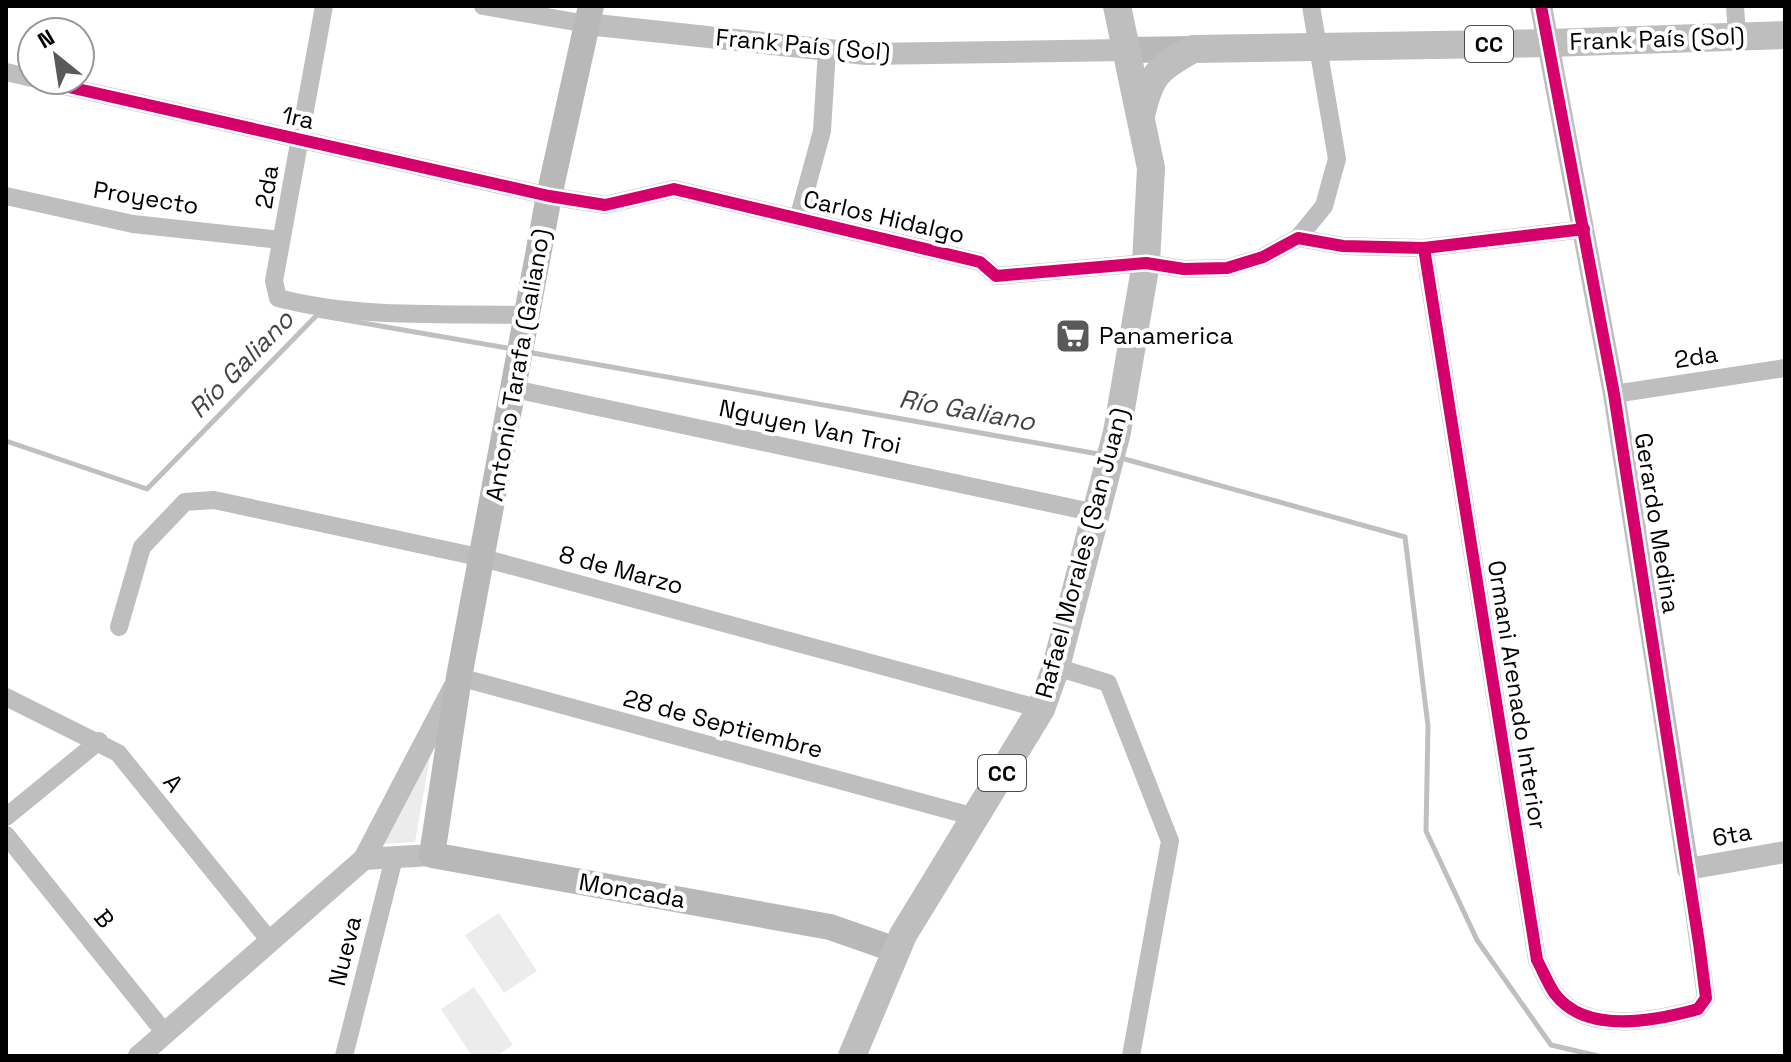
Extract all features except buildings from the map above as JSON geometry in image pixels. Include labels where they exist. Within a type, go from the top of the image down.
[{"type":"main road","name":"Rafael Morales (San Juan)","points":[[852,1056],[896,950],[1041,709],[1056,667],[1117,432],[1146,263],[1151,168],[1117,6]]},
{"type":"main road","name":"Antonio Tarafa (Galiano)","points":[[432,855],[435,751],[459,677],[549,196],[589,15]]},
{"type":"main road","name":"Frank País (Sol)","points":[[1193,49],[1549,43],[1785,35]]},
{"type":"main road","points":[[1126,50],[1193,49]]},
{"type":"main road","name":"CC","points":[[1141,120],[1148,85],[1154,76],[1161,67],[1193,49]]},
{"type":"main road","name":"Moncada","points":[[432,855],[830,927],[896,950]]},
{"type":"street","name":"2da","points":[[324,6],[297,141],[274,281],[278,298],[307,306],[526,323]]},
{"type":"street","name":"Frank País (Sol)","points":[[483,6],[589,15],[866,54],[1126,50]]},
{"type":"street","points":[[1311,6],[1337,159],[1324,206],[1298,238],[1343,246],[1424,248],[1584,229]]},
{"type":"street","name":"Gerardo Medina","points":[[1541,6],[1614,394],[1706,998],[1698,1009]]},
{"type":"street","points":[[1735,6],[1737,36]]},
{"type":"street","points":[[798,219],[822,131],[827,50]]},
{"type":"street","name":"1ra","points":[[96,94],[549,196]]},
{"type":"street","name":"Carlos Hidalgo","points":[[549,196],[605,205],[674,189],[980,262],[996,276],[1146,263],[1184,269],[1227,268],[1263,257],[1298,238]]},
{"type":"street","name":"Proyecto","points":[[6,196],[133,224],[281,240]]},
{"type":"street","name":"Ormani Arenado Interior","points":[[1424,248],[1537,960],[1556,996],[1593,1020],[1664,1019],[1698,1009]]},
{"type":"street","name":"2da","points":[[1614,394],[1785,368]]},
{"type":"street","name":"Nguyen Van Troi","points":[[516,376],[1096,513]]},
{"type":"street","name":"8 de Marzo","points":[[119,627],[142,547],[185,502],[214,500],[483,558],[1041,709]]},
{"type":"street","points":[[1056,667],[1108,683],[1170,841],[1131,1056]]},
{"type":"street","name":"28 de Septiembre","points":[[459,677],[975,817]]},
{"type":"street","name":"A","points":[[6,697],[118,753],[270,941]]},
{"type":"street","points":[[6,817],[99,741]]},
{"type":"street","name":"Antonio Tarafa (Galiano)","points":[[364,859],[435,751]]},
{"type":"street","name":"B","points":[[6,835],[165,1033]]},
{"type":"street","name":"6ta","points":[[1688,869],[1785,852]]},
{"type":"street","name":"Moncada","points":[[364,859],[432,855]]},
{"type":"street","name":"Nueva","points":[[344,1056],[394,858]]},
{"type":"street","points":[[139,1056],[364,859]]},
{"type":"shaded area","points":[[430,757],[415,842],[381,844]]},
{"type":"shaded area","points":[[499,913],[537,971],[504,993],[465,935]]},
{"type":"shaded area","points":[[474,987],[513,1045],[497,1056],[472,1056],[441,1009]]},
{"type":"waterway","name":"Río Galiano","points":[[6,441],[147,489],[317,315],[513,349]]},
{"type":"waterway","name":"Río Galiano","points":[[527,352],[1104,455]]},
{"type":"waterway","name":"Río Galiano","points":[[1121,458],[1405,537],[1428,726],[1426,831],[1477,940],[1551,1045],[1598,1056]]},
{"type":"cycle path","points":[[1424,248],[1537,960],[1555,994],[1568,1007],[1584,1015],[1603,1020],[1642,1020],[1698,1009],[1706,998],[1699,943],[1614,394],[1541,6]]},
{"type":"cycle path","points":[[96,93],[549,196],[605,205],[674,189],[980,262],[996,276],[1146,263],[1184,269],[1227,268],[1263,257],[1298,238],[1343,246],[1424,248],[1584,229]]},
{"type":"place","name":"Panamerica","points":[[1073,336]]}]
